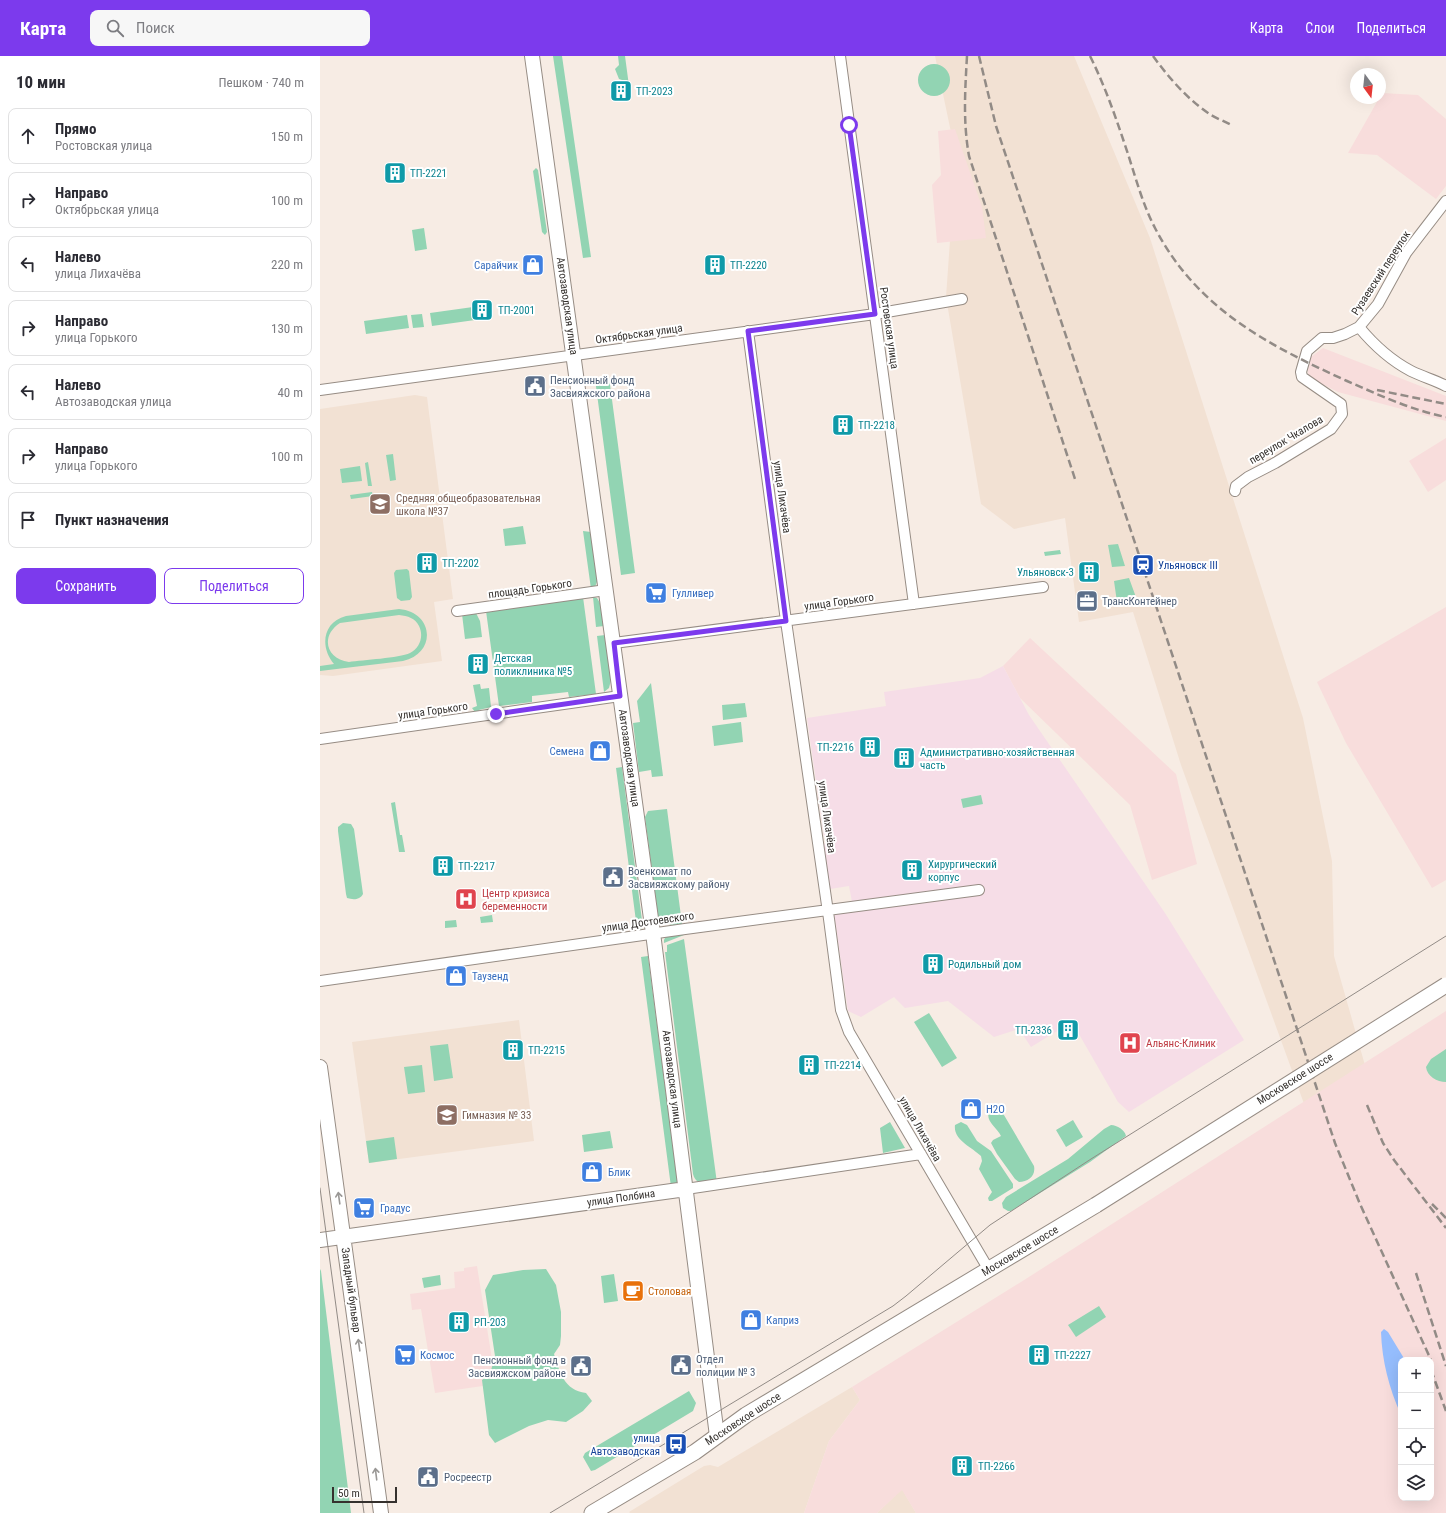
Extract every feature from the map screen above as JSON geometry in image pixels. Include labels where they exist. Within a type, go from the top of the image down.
[{"type":"main road","name":"Московское шоссе","points":[[592,1513],[695,1452],[746,1415],[1096,1205],[1446,985]]},
{"type":"street","name":"Автозаводская улица","points":[[532,56],[653,933],[717,1436]]},
{"type":"street","name":"Ростовская улица","points":[[840,56],[914,604]]},
{"type":"street","name":"Рузаевский переулок","points":[[1302,377],[1307,351],[1322,338],[1333,338],[1359,327],[1378,304],[1406,253],[1446,201]]},
{"type":"street","name":"Октябрьская улица","points":[[320,390],[875,314],[962,299]]},
{"type":"street","points":[[1359,327],[1367,337],[1387,354],[1411,371],[1446,386]]},
{"type":"street","name":"улица Лихачёва","points":[[748,331],[786,621],[828,910],[840,1010],[845,1025],[989,1270]]},
{"type":"street","name":"переулок Чкалова","points":[[1235,491],[1236,486],[1248,477],[1275,463],[1331,428],[1342,414],[1341,404],[1302,377]]},
{"type":"street","name":"улица Горького","points":[[614,643],[1043,586]]},
{"type":"street","name":"площадь Горького","points":[[457,611],[606,590]]},
{"type":"street","name":"улица Горького","points":[[320,739],[620,696]]},
{"type":"street","name":"улица Достоевского","points":[[320,981],[653,933],[979,890]]},
{"type":"street","name":"Западный бульвар","points":[[320,1067],[381,1513]]},
{"type":"street","name":"улица Полбина","points":[[320,1240],[686,1189],[921,1154]]},
{"type":"shaded area","points":[[935,56],[1074,56],[1150,238],[1303,718],[1332,861],[1334,956],[1446,1351],[1434,1358],[1429,1357],[1339,1200],[1181,765],[1133,612],[1079,622],[1065,518],[1014,529],[981,504],[946,297],[956,156]]},
{"type":"shaded area","points":[[1386,93],[1418,95],[1446,119],[1446,186],[1436,199],[1377,155],[1348,153],[1376,104],[1386,104]]},
{"type":"shaded area","points":[[955,129],[982,207],[986,238],[937,243],[932,185],[941,175],[938,131]]},
{"type":"shaded area","points":[[1323,348],[1446,396],[1446,421],[1338,392],[1308,377],[1308,359]]},
{"type":"shaded area","name":"Средняя общеобразовательная школа №37","points":[[415,395],[427,397],[453,599],[434,602],[442,661],[333,676],[320,675],[320,409]]},
{"type":"shaded area","points":[[1446,438],[1446,480],[1428,492],[1409,461]]},
{"type":"shaded area","points":[[1446,607],[1446,880],[1432,888],[1346,743],[1317,682]]},
{"type":"shaded area","points":[[1030,638],[1176,774],[1197,864],[1152,880],[1130,805],[1020,698],[1003,666]]},
{"type":"shaded area","points":[[1003,666],[1029,715],[1165,913],[1244,1040],[1129,1112],[1118,1102],[1072,1022],[1031,1047],[1019,1029],[994,1037],[948,1001],[905,1008],[894,997],[861,1017],[848,1011],[834,914],[853,907],[849,886],[830,889],[823,844],[829,843],[828,837],[824,837],[807,718],[886,706],[884,692],[980,678]]},
{"type":"shaded area","points":[[1446,1011],[1446,1513],[916,1513],[902,1490],[877,1513],[804,1513],[829,1441],[860,1400],[852,1387],[1021,1282]]},
{"type":"shaded area","name":"Гимназия № 33","points":[[519,1020],[534,1141],[369,1163],[352,1042]]},
{"type":"shaded area","points":[[477,1266],[496,1384],[435,1393],[421,1309],[412,1310],[410,1294],[455,1288],[454,1272],[464,1271],[464,1268]]},
{"type":"shaded area","points":[[852,1387],[860,1400],[829,1441],[804,1513],[629,1512],[704,1466],[710,1465],[718,1467]]},
{"type":"shaded area","points":[[902,1489],[916,1513],[877,1513]]},
{"type":"green space","points":[[553,56],[562,56],[591,257],[583,258]]},
{"type":"green space","points":[[618,56],[625,56],[629,86],[626,86],[625,81],[619,79],[615,69],[619,65]]},
{"type":"green space","points":[[931,64],[937,64],[947,71],[950,80],[949,86],[943,93],[937,96],[931,96],[921,89],[918,83],[918,77],[925,67]]},
{"type":"green space","points":[[536,168],[538,170],[547,232],[545,235],[542,232],[533,171]]},
{"type":"green space","points":[[424,228],[427,249],[415,251],[412,230]]},
{"type":"green space","points":[[473,307],[475,320],[432,326],[430,313]]},
{"type":"green space","points":[[422,314],[424,327],[413,328],[411,315]]},
{"type":"green space","points":[[407,315],[409,328],[366,334],[364,321]]},
{"type":"green space","points":[[609,377],[635,573],[621,575],[595,379]]},
{"type":"green space","points":[[393,454],[396,480],[390,481],[386,455]]},
{"type":"green space","points":[[368,462],[372,486],[368,486],[365,463]]},
{"type":"green space","points":[[360,466],[362,481],[342,483],[340,469]]},
{"type":"green space","points":[[372,492],[373,496],[351,499],[350,495]]},
{"type":"green space","points":[[523,526],[526,544],[505,546],[503,529]]},
{"type":"green space","points":[[583,531],[591,532],[598,579],[595,587],[591,589]]},
{"type":"green space","points":[[1118,544],[1125,566],[1112,567],[1108,545]]},
{"type":"green space","points":[[1060,550],[1061,554],[1045,556],[1044,552]]},
{"type":"green space","points":[[407,569],[409,571],[412,597],[410,600],[401,601],[397,598],[394,573],[396,570]]},
{"type":"green space","points":[[1129,578],[1137,600],[1117,602],[1114,581]]},
{"type":"green space","points":[[583,597],[596,694],[569,697],[568,692],[532,696],[532,702],[499,706],[486,611]]},
{"type":"green space","points":[[593,597],[597,598],[600,603],[604,626],[596,627]]},
{"type":"green space","points":[[399,609],[411,612],[419,617],[425,625],[427,633],[426,642],[422,650],[414,657],[403,661],[320,671],[320,666],[334,664],[327,651],[325,643],[328,630],[338,619],[346,616]],"holes":[[[399,615],[413,619],[419,626],[421,634],[419,645],[410,653],[390,658],[349,662],[341,660],[335,656],[328,646],[330,634],[340,623]]]},
{"type":"green space","points":[[476,613],[480,621],[482,637],[465,639],[462,614]]},
{"type":"green space","points":[[605,635],[611,680],[609,688],[604,692],[597,636]]},
{"type":"green space","points":[[651,683],[663,776],[652,777],[651,770],[639,772],[633,723],[640,722],[637,701]]},
{"type":"green space","points":[[480,684],[481,689],[489,688],[491,707],[479,710],[478,713],[472,708],[477,706],[473,685]]},
{"type":"green space","points":[[745,703],[747,717],[723,720],[722,705]]},
{"type":"green space","points":[[741,722],[743,742],[714,746],[712,726]]},
{"type":"green space","points":[[622,767],[643,928],[637,929],[616,768]]},
{"type":"green space","points":[[981,795],[983,804],[963,808],[961,799]]},
{"type":"green space","points":[[395,802],[400,835],[402,835],[405,852],[399,852],[391,803]]},
{"type":"green space","points":[[667,809],[682,924],[673,925],[662,922],[658,916],[645,817],[648,811]]},
{"type":"green space","points":[[343,823],[351,824],[354,829],[363,894],[356,899],[347,898],[346,894],[338,831],[338,827]]},
{"type":"green space","points":[[492,915],[493,922],[481,923],[480,917]]},
{"type":"green space","points":[[456,920],[457,927],[445,928],[445,921]]},
{"type":"green space","points":[[683,933],[684,935],[664,943],[666,937]]},
{"type":"green space","points":[[684,939],[717,1183],[699,1182],[694,1178],[693,1174],[665,952],[667,952],[667,945]]},
{"type":"green space","points":[[648,956],[678,1186],[671,1187],[641,957]]},
{"type":"green space","points":[[929,1013],[957,1058],[942,1067],[914,1022]]},
{"type":"green space","points":[[448,1044],[453,1078],[434,1081],[430,1046]]},
{"type":"green space","points":[[1446,1049],[1446,1082],[1439,1081],[1430,1076],[1426,1067],[1431,1059]]},
{"type":"green space","points":[[422,1065],[425,1092],[408,1094],[404,1067]]},
{"type":"green space","points":[[993,1106],[996,1106],[1001,1110],[1034,1166],[1034,1173],[1028,1180],[1019,1182],[1015,1179],[991,1143],[993,1140],[1001,1136],[989,1118],[989,1110]]},
{"type":"green space","points":[[1073,1120],[1083,1137],[1066,1147],[1056,1130]]},
{"type":"green space","points":[[890,1122],[905,1148],[883,1153],[880,1128]]},
{"type":"green space","points":[[961,1122],[967,1125],[977,1141],[991,1151],[1013,1184],[1013,1188],[992,1201],[989,1201],[988,1198],[992,1192],[979,1169],[982,1161],[981,1156],[960,1139],[955,1130],[955,1125]]},
{"type":"green space","points":[[1111,1125],[1120,1128],[1126,1136],[1090,1162],[1011,1211],[1003,1208],[1002,1203],[1006,1197],[1068,1159],[1104,1129]]},
{"type":"green space","points":[[610,1131],[613,1148],[584,1152],[582,1135]]},
{"type":"green space","points":[[394,1137],[397,1159],[369,1163],[366,1141]]},
{"type":"green space","points":[[320,1269],[321,1271],[351,1513],[320,1513]]},
{"type":"green space","points":[[546,1269],[556,1285],[561,1312],[560,1345],[554,1354],[558,1368],[564,1380],[568,1384],[579,1391],[586,1393],[592,1401],[583,1411],[566,1422],[548,1420],[529,1426],[495,1443],[489,1435],[482,1380],[490,1374],[495,1356],[485,1290],[493,1275],[523,1270]]},
{"type":"green space","points":[[614,1274],[618,1301],[604,1303],[601,1276]]},
{"type":"green space","points":[[440,1275],[441,1285],[424,1288],[422,1278]]},
{"type":"green space","points":[[1099,1306],[1106,1317],[1076,1337],[1068,1325]]},
{"type":"green space","points":[[689,1391],[696,1403],[693,1411],[591,1471],[583,1457],[585,1453]]},
{"type":"water","points":[[1384,1329],[1388,1332],[1403,1357],[1398,1357],[1398,1408],[1390,1385],[1385,1364],[1381,1332]]},
{"type":"tram line","points":[[550,1513],[893,1306],[990,1225],[1091,1159],[1446,936]]},
{"type":"tram line","points":[[320,1188],[364,1513]]},
{"type":"railway","points":[[967,56],[965,119],[969,156],[1075,479]]},
{"type":"railway","points":[[979,56],[996,126],[1335,1143],[1360,1204],[1430,1357]]},
{"type":"railway","points":[[1090,56],[1111,105],[1140,192],[1155,228],[1172,256],[1192,281],[1213,303],[1263,338],[1318,367],[1383,397],[1446,417]]},
{"type":"railway","points":[[1153,56],[1172,80],[1194,103],[1211,115],[1233,126]]},
{"type":"railway","points":[[1377,390],[1446,404]]},
{"type":"railway","points":[[1367,1105],[1383,1143],[1394,1160],[1446,1228]]},
{"type":"railway","points":[[1432,1204],[1446,1218]]},
{"type":"railway","points":[[1416,1273],[1446,1366]]},
{"type":"railway","points":[[1434,1378],[1446,1411]]},
{"type":"place","name":"ТП-2023","points":[[621,91]]},
{"type":"place","name":"ТП-2221","points":[[395,173]]},
{"type":"place","name":"Сарайчик","points":[[533,265]]},
{"type":"place","name":"ТП-2220","points":[[715,265]]},
{"type":"place","name":"ТП-2001","points":[[482,310]]},
{"type":"place","name":"Пенсионный фонд Засвияжского района","points":[[535,386]]},
{"type":"place","name":"ТП-2218","points":[[843,425]]},
{"type":"place","name":"Средняя общеобразовательная школа №37","points":[[380,504]]},
{"type":"place","name":"ТП-2202","points":[[427,563]]},
{"type":"place","name":"Ульяновск III","points":[[1143,565]]},
{"type":"place","name":"Ульяновск-3","points":[[1089,572]]},
{"type":"place","name":"Гулливер","points":[[656,593]]},
{"type":"place","name":"ТрансКонтейнер","points":[[1087,601]]},
{"type":"place","name":"Детская поликлиника №5","points":[[478,664]]},
{"type":"place","name":"ТП-2216","points":[[870,747]]},
{"type":"place","name":"Семена","points":[[600,751]]},
{"type":"place","name":"Административно-хозяйственная часть","points":[[904,758]]},
{"type":"place","name":"ТП-2217","points":[[443,866]]},
{"type":"place","name":"Хирургический корпус","points":[[912,870]]},
{"type":"place","name":"Военкомат по Засвияжскому району","points":[[613,877]]},
{"type":"place","name":"Центр кризиса беременности","points":[[466,899]]},
{"type":"place","name":"Родильный дом","points":[[933,964]]},
{"type":"place","name":"Таузенд","points":[[456,976]]},
{"type":"place","name":"ТП-2336","points":[[1068,1030]]},
{"type":"place","name":"Альянс-Клиник","points":[[1130,1043]]},
{"type":"place","name":"ТП-2215","points":[[513,1050]]},
{"type":"place","name":"ТП-2214","points":[[809,1065]]},
{"type":"place","name":"H2O","points":[[971,1109]]},
{"type":"place","name":"Гимназия № 33","points":[[447,1115]]},
{"type":"place","name":"Блик","points":[[592,1172]]},
{"type":"place","name":"Градус","points":[[364,1208]]},
{"type":"place","name":"Столовая","points":[[633,1291]]},
{"type":"place","name":"Каприз","points":[[751,1320]]},
{"type":"place","name":"РП-203","points":[[459,1322]]},
{"type":"place","name":"Космос","points":[[405,1355]]},
{"type":"place","name":"ТП-2227","points":[[1039,1355]]},
{"type":"place","name":"Отдел полиции № 3","points":[[681,1365]]},
{"type":"place","name":"Пенсионный фонд в Засвияжском районе","points":[[581,1366]]},
{"type":"place","name":"улица Автозаводская","points":[[676,1444]]},
{"type":"place","name":"ТП-2266","points":[[962,1466]]},
{"type":"place","name":"Росреестр","points":[[428,1477]]},
{"type":"route","points":[[496,714],[620,696],[614,643],[786,621],[748,331],[875,314],[849,125]]}]
